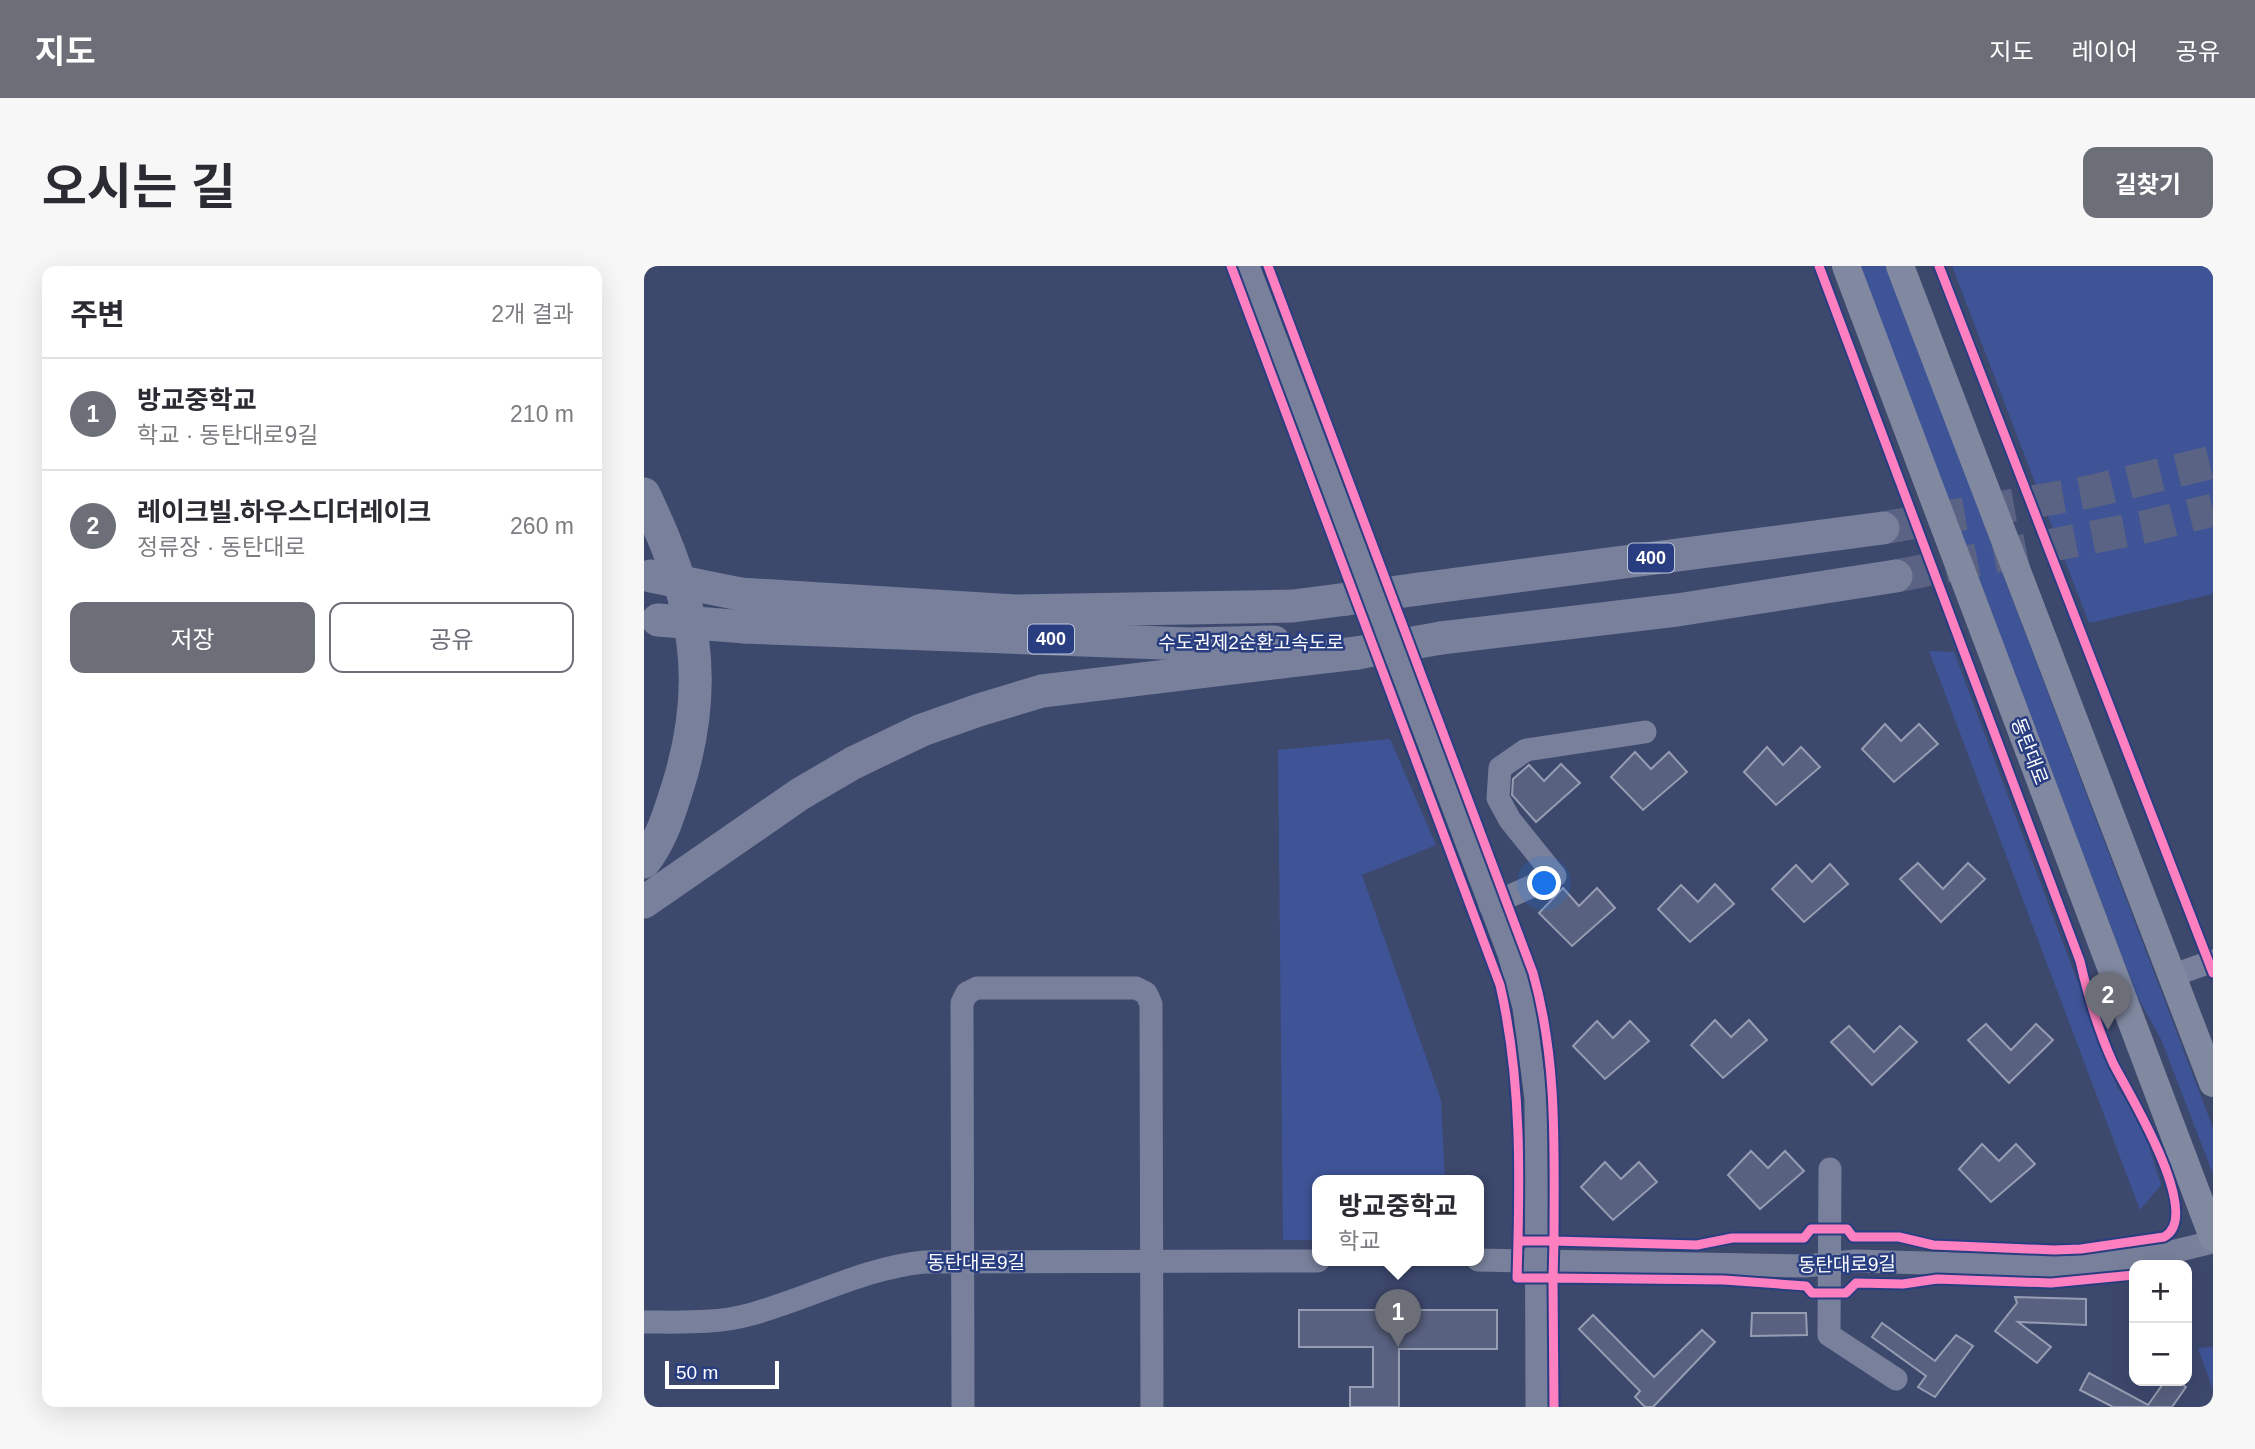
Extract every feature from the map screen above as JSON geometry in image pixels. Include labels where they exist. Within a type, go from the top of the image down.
[{"type":"highway","points":[[644,494],[672,553],[691,617],[696,685],[684,765],[666,823],[644,862]]},
{"type":"highway","name":"수도권제2순환고속도로","points":[[649,595],[740,594],[1015,611],[1293,606],[1883,528]]},
{"type":"highway","points":[[644,902],[800,794],[853,763],[922,730],[1042,691],[1357,647],[1676,610],[1896,576]]},
{"type":"highway","name":"수도권제2순환고속도로","points":[[649,595],[745,627],[1189,644],[1357,647]]},
{"type":"main road","name":"동탄대로","points":[[1846,266],[2213,1237]]},
{"type":"main road","points":[[1900,266],[2213,1083]]},
{"type":"street","points":[[1248,266],[1509,954],[1531,1043],[1536,1098],[1536,1407]]},
{"type":"street","points":[[1490,905],[1555,876],[1510,820],[1498,798],[1500,768],[1526,750],[1645,732]]},
{"type":"street","points":[[2171,976],[2213,961]]},
{"type":"street","points":[[963,1407],[961,1003],[967,993],[977,988],[1136,988],[1146,993],[1151,1004],[1152,1407]]},
{"type":"street","points":[[1830,1169],[1829,1335],[1896,1379]]},
{"type":"street","name":"동탄대로9길","points":[[1484,1260],[1830,1265],[1854,1261],[2074,1267],[2159,1255],[2213,1242]]},
{"type":"street","name":"동탄대로9길","points":[[644,1322],[730,1319],[752,1315],[888,1267],[923,1262],[1312,1261]]},
{"type":"shaded area","points":[[1860,266],[1886,266],[2213,1128],[2213,1174],[2161,1039],[2137,996]]},
{"type":"shaded area","points":[[1952,266],[2213,266],[2213,594],[2089,623]]},
{"type":"shaded area","points":[[1929,651],[1954,652],[2117,1087],[2141,1121],[2161,1185],[2140,1210]]},
{"type":"shaded area","points":[[1390,739],[1436,845],[1362,875],[1441,1100],[1445,1175],[1312,1175],[1312,1240],[1283,1240],[1278,750]]},
{"type":"shaded area","points":[[2213,1347],[2213,1390],[2198,1348]]},
{"type":"building","points":[[1885,724],[1901,741],[1919,724],[1938,744],[1894,782],[1862,749]]},
{"type":"building","points":[[1767,747],[1783,765],[1801,747],[1820,767],[1776,805],[1744,772]]},
{"type":"building","points":[[1635,752],[1651,769],[1669,752],[1687,772],[1643,810],[1611,777]]},
{"type":"building","points":[[1561,764],[1580,783],[1536,822],[1512,795],[1513,779],[1529,765],[1544,781]]},
{"type":"building","points":[[1918,863],[1943,889],[1968,863],[1985,879],[1941,922],[1900,879]]},
{"type":"building","points":[[1830,864],[1848,884],[1804,922],[1772,889],[1796,865],[1812,882]]},
{"type":"building","points":[[1715,884],[1734,904],[1690,942],[1658,909],[1681,885],[1698,902]]},
{"type":"building","points":[[1563,888],[1579,906],[1597,888],[1615,908],[1572,946],[1539,913]]},
{"type":"building","points":[[1715,1020],[1731,1037],[1749,1020],[1767,1040],[1723,1078],[1691,1045]]},
{"type":"building","points":[[1597,1021],[1613,1038],[1630,1021],[1649,1041],[1605,1079],[1573,1046]]},
{"type":"building","points":[[1986,1024],[2011,1050],[2036,1024],[2053,1040],[2009,1083],[1968,1040]]},
{"type":"building","points":[[1849,1026],[1874,1052],[1900,1026],[1917,1042],[1872,1085],[1831,1042]]},
{"type":"building","points":[[1982,1144],[1999,1161],[2016,1144],[2035,1164],[1991,1202],[1959,1169]]},
{"type":"building","points":[[1751,1151],[1768,1168],[1785,1151],[1804,1171],[1760,1209],[1728,1175]]},
{"type":"building","points":[[1605,1162],[1621,1179],[1639,1162],[1657,1182],[1613,1220],[1581,1187]]},
{"type":"building","points":[[2015,1297],[2086,1299],[2086,1325],[2018,1322],[2051,1347],[2037,1363],[1995,1331],[2017,1303]]},
{"type":"building","points":[[1299,1310],[1497,1310],[1497,1349],[1399,1349],[1399,1407],[1350,1407],[1350,1387],[1373,1387],[1373,1347],[1299,1347]]},
{"type":"building","points":[[1752,1313],[1806,1313],[1807,1335],[1751,1336]]},
{"type":"building","points":[[1593,1315],[1654,1377],[1702,1330],[1715,1342],[1653,1407],[1645,1407],[1635,1397],[1640,1391],[1579,1329]]},
{"type":"building","points":[[1882,1323],[1935,1361],[1956,1335],[1973,1346],[1935,1397],[1918,1387],[1926,1376],[1872,1337]]},
{"type":"building","points":[[2089,1373],[2148,1405],[2161,1386],[2186,1387],[2172,1407],[2113,1407],[2080,1390]]},
{"type":"tunnel","points":[[1883,528],[2089,492],[2213,462]]},
{"type":"tunnel","points":[[1896,576],[2144,527],[2213,510]]},
{"type":"cycle path","points":[[1231,266],[1500,985],[1516,1094],[1519,1167],[1517,1278],[1553,1278],[1554,1241],[1518,1241]]},
{"type":"cycle path","points":[[1268,266],[1533,973],[1551,1073],[1554,1241],[1697,1245],[1732,1238],[1804,1238],[1811,1229],[1847,1229],[1853,1237],[1899,1237],[1933,1245],[2054,1250],[2081,1249],[2164,1237],[2174,1225],[2175,1205],[2170,1180],[2103,1038],[2080,961],[1819,266]]},
{"type":"cycle path","points":[[1939,266],[2213,973]]},
{"type":"cycle path","points":[[1554,1407],[1553,1278],[1724,1280],[1806,1286],[1812,1293],[1846,1293],[1856,1283],[1903,1284],[1937,1279],[2051,1283],[2129,1275]]},
{"type":"place","name":"레이크빌.하우스디더레이크","points":[[2108,1030]]},
{"type":"place","name":"방교중학교","points":[[1398,1347]]}]
